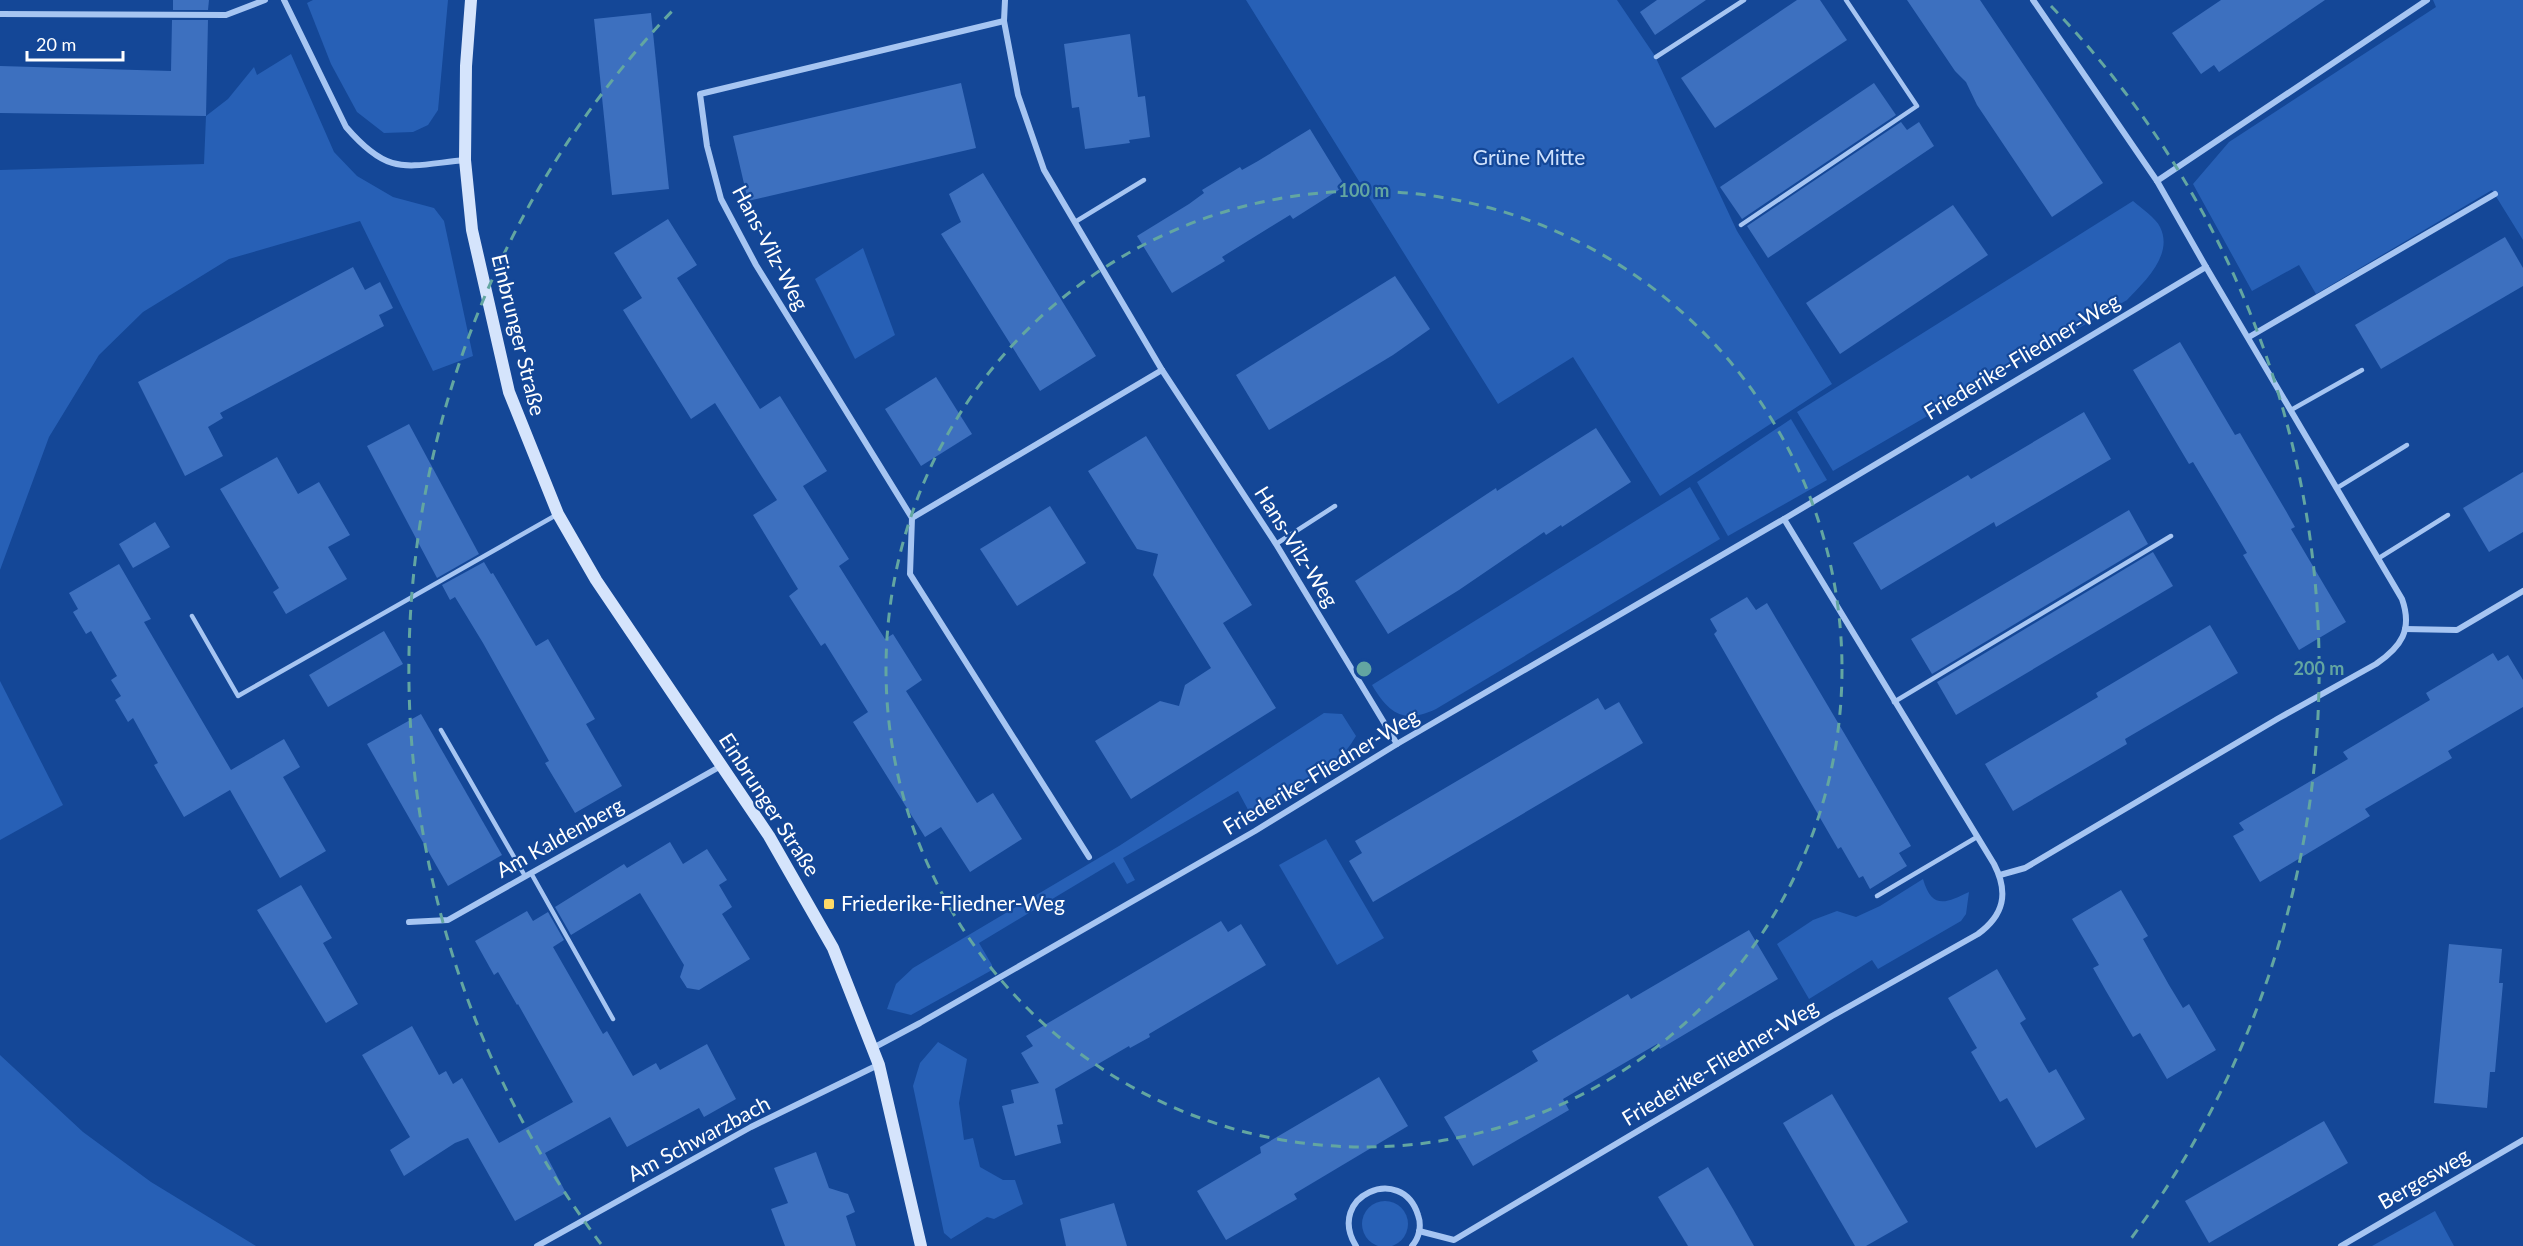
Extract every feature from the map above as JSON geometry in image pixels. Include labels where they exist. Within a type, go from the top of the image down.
[{"type":"street","points":[[0,14],[226,15],[265,0]]},
{"type":"street","points":[[284,0],[346,127],[361,145],[388,164],[405,166],[465,160]]},
{"type":"street","name":"Einbrunger Straße","points":[[471,0],[466,66],[465,160],[472,230],[509,392],[531,452],[558,514],[596,580],[769,836],[833,948],[879,1065],[921,1246]]},
{"type":"street","name":"Hans-Vilz-Weg","points":[[1005,0],[1004,21],[1018,95],[1044,170],[1162,370],[1276,544],[1397,744]]},
{"type":"street","points":[[1784,519],[2000,875],[2025,868],[2279,718],[2376,664],[2394,650],[2401,641],[2407,613],[2402,599],[2379,558],[2157,181],[2033,0]]},
{"type":"street","points":[[2157,181],[2427,0]]},
{"type":"street","name":"Hans-Vilz-Weg","points":[[912,518],[756,265],[721,199],[707,146],[700,94],[1004,21]]},
{"type":"street","points":[[2249,337],[2495,194]]},
{"type":"street","name":"Friederike-Fliedner-Weg","points":[[872,1048],[920,1023],[1245,837],[1397,744],[1784,519],[2206,267]]},
{"type":"street","points":[[1089,857],[910,574],[912,518],[1162,370]]},
{"type":"street","points":[[2405,629],[2457,630],[2523,591]]},
{"type":"street","name":"Am Kaldenberg","points":[[409,922],[448,920],[721,766]]},
{"type":"street","name":"Friederike-Fliedner-Weg","points":[[1419,1231],[1454,1240],[1832,1016],[1978,934],[1996,918],[1999,911],[2002,890],[2000,875]]},
{"type":"street","name":"Am Schwarzbach","points":[[537,1246],[751,1128],[879,1065]]},
{"type":"street","name":"Bergesweg","points":[[2341,1246],[2523,1140]]},
{"type":"street","points":[[1356,1246],[1348,1223],[1350,1211],[1365,1193],[1388,1188],[1400,1191],[1409,1198],[1420,1219],[1419,1231],[1412,1246]]},
{"type":"lane","points":[[1656,57],[1744,0]]},
{"type":"lane","points":[[1741,225],[1917,106],[1846,0]]},
{"type":"lane","points":[[1075,222],[1144,180]]},
{"type":"lane","points":[[2291,410],[2362,370]]},
{"type":"lane","points":[[2337,488],[2406,445]]},
{"type":"lane","points":[[1276,544],[1335,506]]},
{"type":"lane","points":[[192,616],[238,696],[558,514]]},
{"type":"lane","points":[[2379,558],[2448,515]]},
{"type":"lane","points":[[1894,702],[2171,536]]},
{"type":"lane","points":[[441,730],[613,1019]]},
{"type":"lane","points":[[1877,896],[1977,837]]},
{"type":"green space","points":[[313,0],[448,0],[438,110],[428,125],[413,132],[384,133],[357,112],[331,64],[307,3]]},
{"type":"green space","name":"Grüne Mitte","points":[[1246,0],[1617,0],[1655,56],[1737,231],[1832,384],[1660,496],[1573,357],[1498,404]]},
{"type":"green space","points":[[2433,0],[2523,0],[2523,240],[2492,190],[2316,294],[2299,265],[2252,291],[2193,184],[2229,142],[2436,7]]},
{"type":"green space","points":[[291,54],[334,152],[357,176],[393,197],[434,208],[444,221],[473,356],[433,371],[360,221],[229,259],[143,312],[99,355],[49,437],[0,570],[0,170],[204,164],[206,116],[228,99],[254,67],[257,75]]},
{"type":"green space","points":[[2133,201],[2160,227],[2163,248],[2149,276],[2127,300],[1833,471],[1797,412]]},
{"type":"green space","points":[[863,248],[895,335],[855,359],[815,279]]},
{"type":"green space","points":[[1791,419],[1827,480],[1728,536],[1697,482]]},
{"type":"green space","points":[[1690,487],[1720,539],[1436,709],[1415,716],[1406,716],[1391,709],[1378,695],[1372,685]]},
{"type":"green space","points":[[0,681],[63,805],[0,840]]},
{"type":"green space","points":[[1324,713],[1342,714],[1356,736],[1335,762],[1310,783],[1252,817],[1238,791],[1123,858],[1135,880],[1127,884],[1114,862],[979,943],[992,965],[992,970],[911,1015],[887,1009],[896,984],[913,968],[1119,846]]},
{"type":"green space","points":[[1326,839],[1384,938],[1337,965],[1279,865]]},
{"type":"green space","points":[[1923,879],[1935,900],[1947,901],[1969,892],[1966,914],[1961,921],[1878,969],[1872,960],[1809,999],[1777,944],[1813,920],[1837,911],[1856,917],[1880,906]]},
{"type":"green space","points":[[938,1042],[967,1059],[959,1103],[964,1140],[973,1138],[980,1167],[1003,1180],[1015,1180],[1023,1204],[994,1219],[987,1217],[951,1239],[944,1233],[913,1086],[920,1063]]},
{"type":"green space","points":[[0,1055],[83,1132],[151,1182],[256,1246],[0,1246]]},
{"type":"green space","points":[[1385,1201],[1401,1208],[1408,1224],[1401,1240],[1385,1247],[1369,1240],[1362,1224],[1369,1208]]},
{"type":"green space","points":[[2435,1211],[2454,1246],[2372,1246]]},
{"type":"building","points":[[173,0],[209,0],[208,10],[173,10]]},
{"type":"building","points":[[1657,0],[1706,0],[1655,35],[1640,12]]},
{"type":"building","points":[[1797,0],[1820,0],[1847,40],[1715,128],[1681,78]]},
{"type":"building","points":[[1907,0],[1980,0],[2103,183],[2052,217],[1977,105],[1966,82],[1955,71]]},
{"type":"building","points":[[2221,0],[2325,0],[2219,72],[2214,65],[2201,74],[2172,33]]},
{"type":"building","points":[[651,13],[669,189],[612,195],[594,19]]},
{"type":"building","points":[[172,20],[208,20],[206,116],[0,113],[0,66],[171,71]]},
{"type":"building","points":[[1130,34],[1138,97],[1145,96],[1150,137],[1129,140],[1130,143],[1085,149],[1079,107],[1072,108],[1064,44]]},
{"type":"building","points":[[961,83],[976,148],[748,201],[733,136]]},
{"type":"building","points":[[1874,83],[1896,115],[1742,219],[1720,187]]},
{"type":"building","points":[[1901,122],[1907,130],[1919,122],[1934,146],[1768,258],[1747,226]]},
{"type":"building","points":[[1310,129],[1345,186],[1293,219],[1290,215],[1222,257],[1225,261],[1172,293],[1137,236],[1189,204],[1204,193],[1202,190],[1240,167],[1242,170],[1258,161]]},
{"type":"building","points":[[983,173],[1096,356],[1040,391],[941,234],[961,222],[949,194]]},
{"type":"building","points":[[1953,205],[1988,255],[1840,354],[1806,303]]},
{"type":"building","points":[[668,219],[697,265],[677,278],[760,409],[780,396],[827,471],[803,486],[849,559],[839,566],[885,639],[893,634],[922,680],[906,691],[977,803],[993,793],[1022,839],[970,872],[941,827],[925,837],[853,722],[868,712],[825,643],[821,646],[789,596],[798,589],[753,515],[777,500],[715,403],[691,419],[623,310],[642,298],[614,253]]},
{"type":"building","points":[[2505,237],[2523,268],[2523,286],[2381,369],[2355,325]]},
{"type":"building","points":[[353,267],[365,290],[380,282],[393,308],[379,315],[384,326],[220,413],[223,418],[208,427],[223,456],[185,476],[138,382]]},
{"type":"building","points":[[1395,276],[1430,329],[1393,355],[1269,430],[1236,375]]},
{"type":"building","points":[[2180,342],[2235,435],[2240,433],[2295,527],[2291,529],[2346,622],[2299,650],[2243,555],[2247,553],[2220,507],[2193,462],[2189,464],[2133,370]]},
{"type":"building","points":[[936,377],[972,434],[921,466],[885,409]]},
{"type":"building","points":[[2084,412],[2111,459],[1996,527],[1994,522],[1881,590],[1853,543],[1968,475],[1971,479]]},
{"type":"building","points":[[409,424],[479,554],[437,578],[367,446]]},
{"type":"building","points":[[1596,428],[1631,482],[1562,527],[1561,525],[1546,535],[1544,532],[1459,590],[1388,634],[1355,581],[1496,488],[1497,491]]},
{"type":"building","points":[[1146,436],[1252,605],[1223,623],[1276,708],[1131,799],[1095,741],[1160,701],[1179,706],[1185,685],[1211,668],[1153,575],[1158,554],[1137,549],[1088,471]]},
{"type":"building","points":[[277,457],[298,494],[319,482],[350,535],[328,547],[347,579],[286,614],[273,592],[279,588],[220,489]]},
{"type":"building","points":[[2523,472],[2523,532],[2489,552],[2463,508]]},
{"type":"building","points":[[1050,506],[1086,563],[1017,606],[980,549]]},
{"type":"building","points":[[2129,510],[2148,544],[1932,674],[1911,639]]},
{"type":"building","points":[[155,522],[170,547],[133,568],[119,544]]},
{"type":"building","points":[[2153,552],[2173,586],[1956,715],[1937,682]]},
{"type":"building","points":[[484,562],[491,574],[493,573],[536,646],[548,639],[595,719],[586,724],[622,786],[575,813],[545,763],[549,761],[483,643],[455,597],[450,600],[442,585]]},
{"type":"building","points":[[119,564],[151,619],[144,622],[231,770],[284,739],[300,767],[283,777],[326,851],[280,878],[230,790],[184,817],[154,765],[158,763],[133,718],[128,722],[115,700],[121,696],[111,680],[117,676],[91,631],[86,634],[73,612],[78,609],[69,593]]},
{"type":"building","points":[[1747,597],[1756,610],[1767,603],[1911,846],[1899,853],[1907,866],[1870,889],[1863,876],[1859,878],[1841,847],[1838,849],[1714,634],[1717,631],[1710,619]]},
{"type":"building","points":[[2210,625],[2238,673],[2125,739],[2127,744],[2013,811],[1985,764],[2098,697],[2096,693]]},
{"type":"building","points":[[384,631],[403,664],[328,707],[309,675]]},
{"type":"building","points":[[2493,653],[2498,661],[2508,655],[2523,680],[2523,707],[2448,751],[2452,758],[2365,809],[2370,816],[2260,882],[2233,836],[2244,830],[2239,823],[2348,759],[2343,752],[2430,700],[2426,693]]},
{"type":"building","points":[[1598,698],[1605,710],[1619,702],[1643,743],[1373,902],[1349,861],[1362,853],[1355,841]]},
{"type":"building","points":[[421,714],[502,855],[448,886],[367,744]]},
{"type":"building","points":[[670,842],[683,864],[707,849],[727,880],[719,885],[732,907],[722,914],[750,959],[699,990],[687,988],[680,977],[684,965],[640,893],[571,935],[555,907],[624,864],[627,868]]},
{"type":"building","points":[[301,885],[332,938],[323,943],[358,1004],[326,1023],[257,910]]},
{"type":"building","points":[[2121,890],[2148,936],[2143,939],[2169,985],[2183,1008],[2189,1004],[2216,1050],[2167,1079],[2140,1033],[2133,1037],[2093,968],[2099,965],[2072,919]]},
{"type":"building","points":[[527,911],[533,921],[548,912],[564,940],[553,947],[603,1034],[607,1031],[633,1076],[656,1063],[660,1070],[707,1044],[736,1099],[704,1117],[699,1108],[627,1147],[610,1117],[545,1153],[566,1193],[515,1221],[468,1138],[455,1143],[404,1176],[390,1150],[410,1137],[362,1055],[412,1026],[439,1075],[446,1071],[453,1084],[462,1078],[499,1143],[573,1102],[518,1004],[498,972],[494,975],[475,941]]},
{"type":"building","points":[[1221,921],[1228,932],[1241,924],[1266,965],[1149,1034],[1150,1037],[1130,1048],[1129,1046],[1055,1089],[1063,1124],[1057,1125],[1061,1143],[1015,1156],[1002,1106],[1014,1103],[1011,1090],[1039,1083],[1021,1053],[1033,1046],[1026,1036]]},
{"type":"building","points":[[1749,930],[1778,979],[1660,1049],[1657,1044],[1563,1099],[1569,1110],[1473,1166],[1444,1117],[1538,1061],[1532,1051],[1628,994],[1631,999]]},
{"type":"building","points":[[2449,944],[2502,949],[2499,983],[2503,983],[2495,1072],[2490,1072],[2487,1108],[2434,1103]]},
{"type":"building","points":[[1997,969],[2026,1019],[2020,1023],[2049,1073],[2056,1069],[2085,1119],[2036,1148],[2007,1098],[2000,1102],[1971,1052],[1977,1048],[1948,998]]},
{"type":"building","points":[[1379,1077],[1408,1126],[1294,1194],[1297,1199],[1226,1240],[1197,1191],[1261,1153],[1260,1147]]},
{"type":"building","points":[[1832,1094],[1908,1222],[1866,1246],[1855,1246],[1783,1123]]},
{"type":"building","points":[[2324,1121],[2348,1163],[2209,1243],[2185,1201]]},
{"type":"building","points":[[816,1152],[829,1188],[848,1194],[855,1212],[846,1216],[856,1246],[785,1246],[771,1209],[788,1203],[774,1168]]},
{"type":"building","points":[[1708,1167],[1754,1246],[1688,1246],[1658,1197]]},
{"type":"building","points":[[1114,1203],[1127,1246],[1066,1246],[1060,1219]]},
{"type":"place","name":"Friederike-Fliedner-Weg","points":[[829,904]]}]
